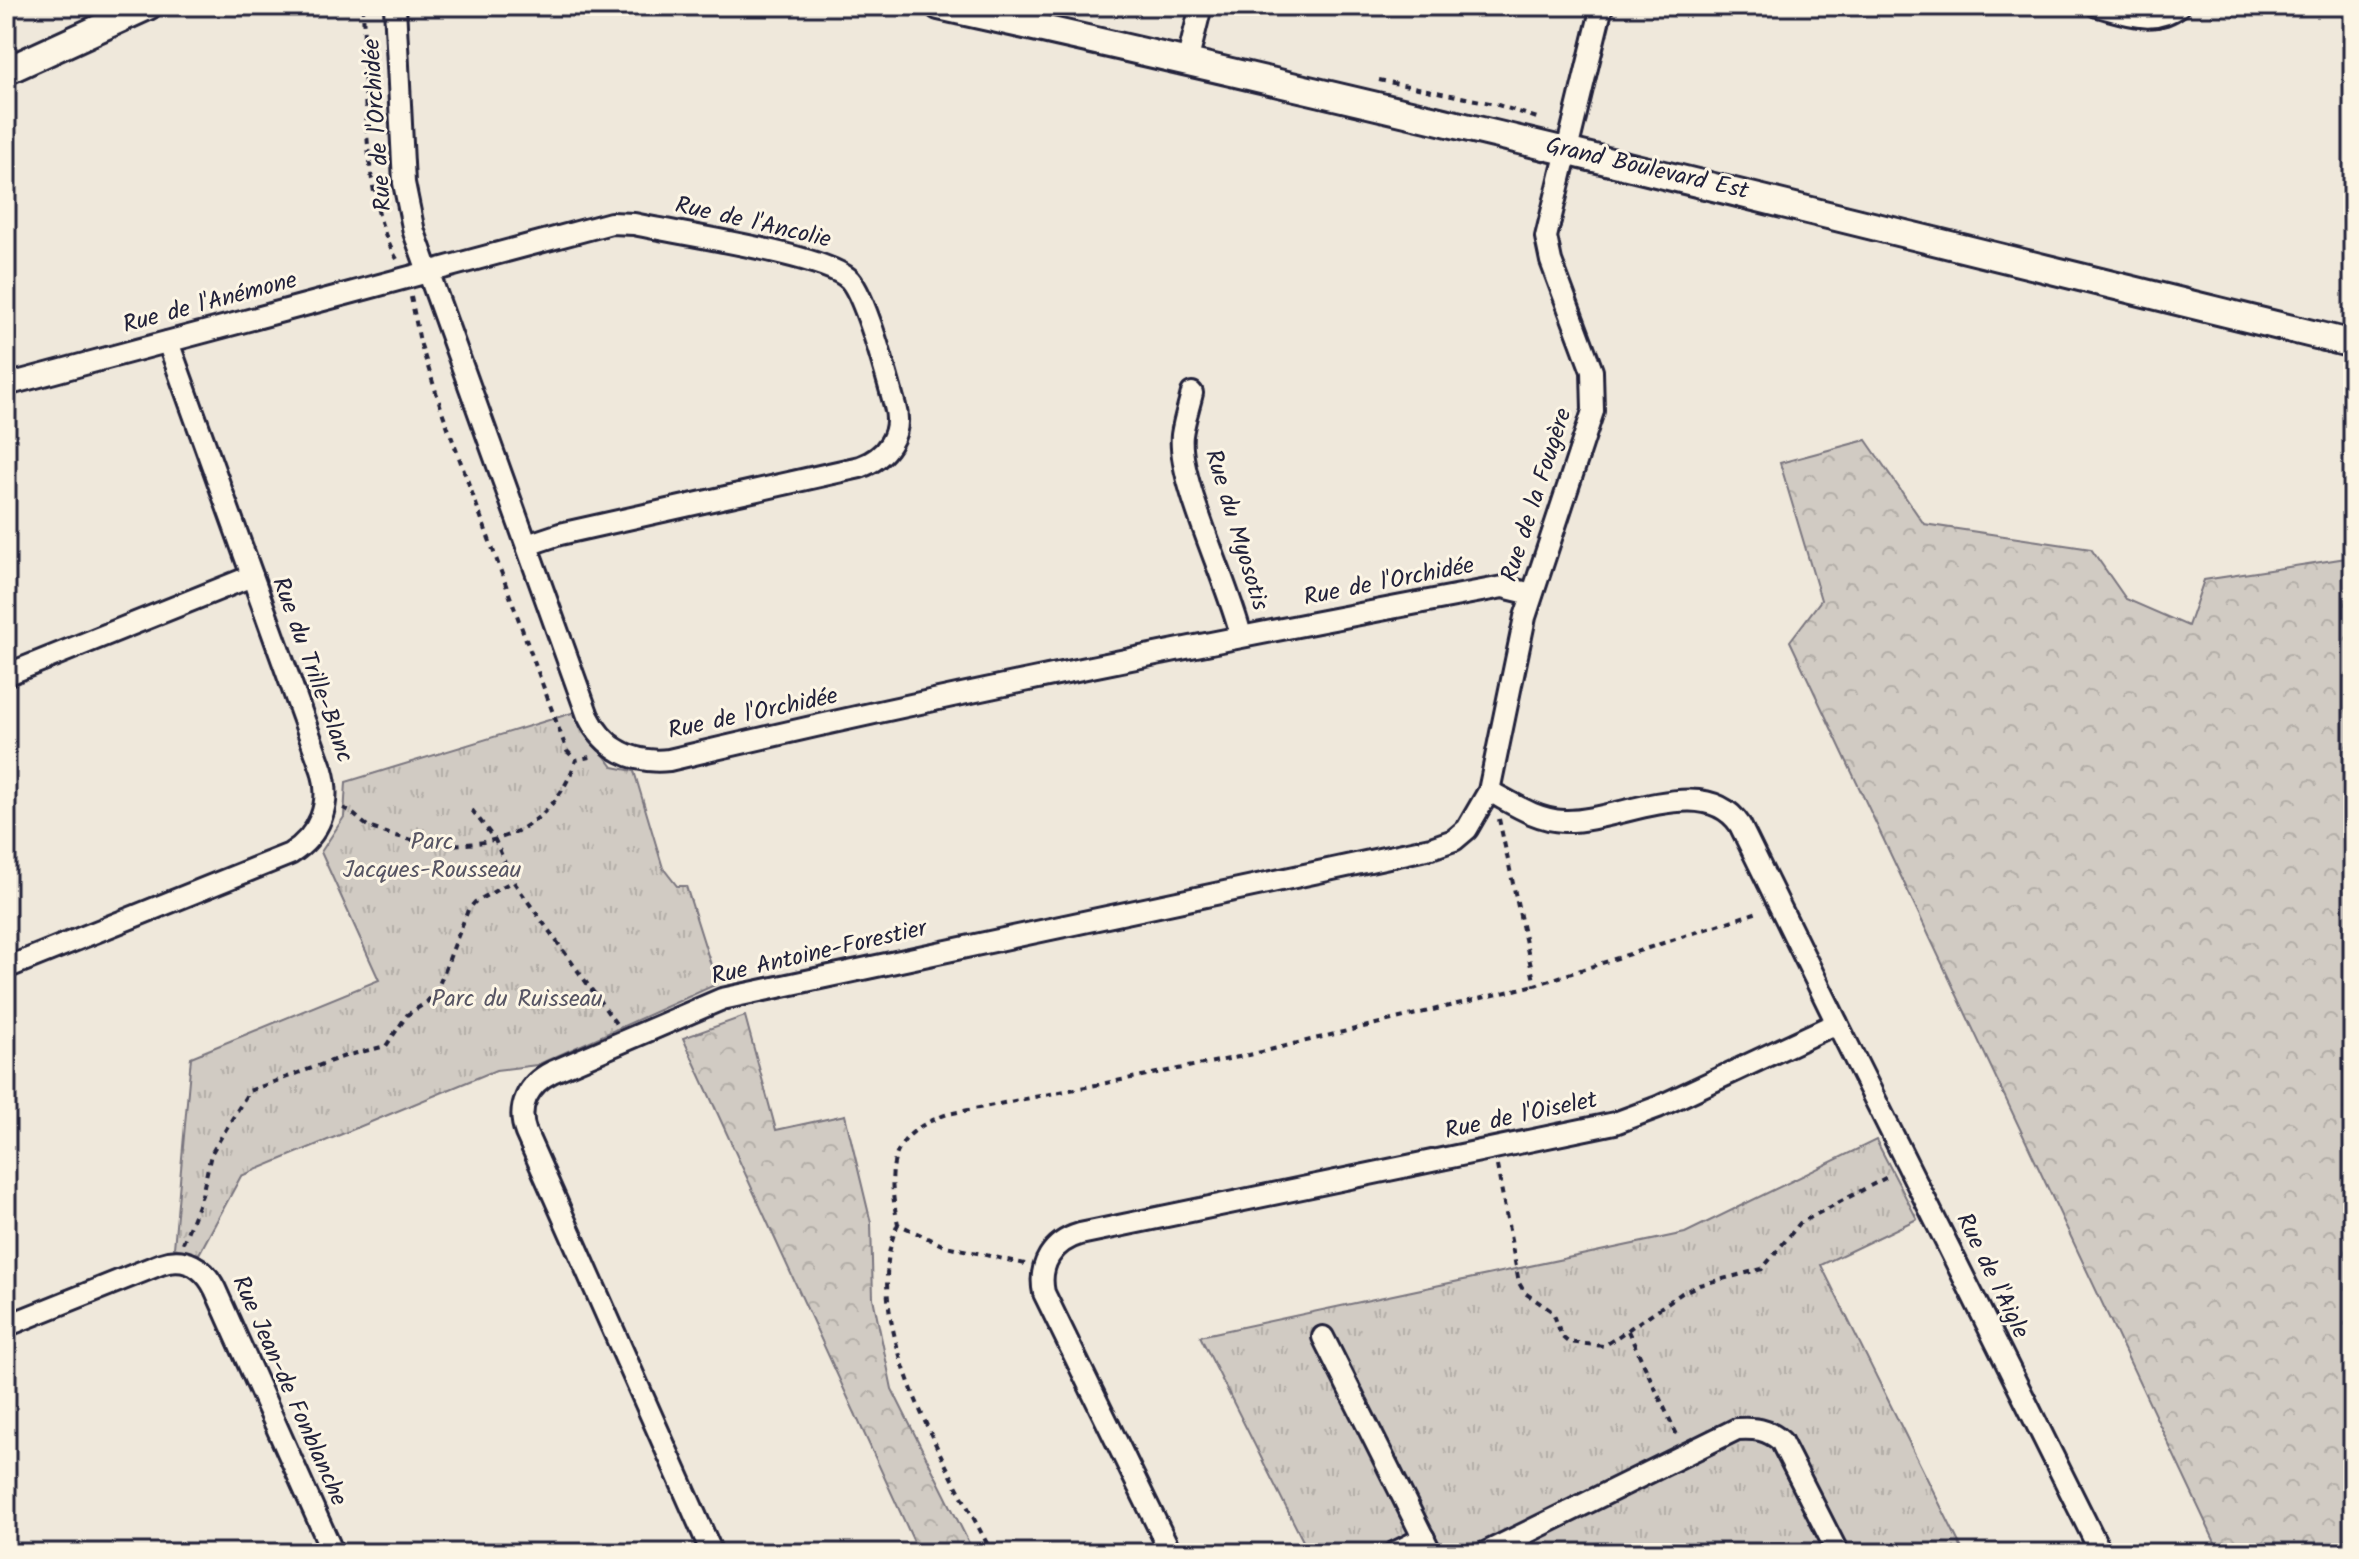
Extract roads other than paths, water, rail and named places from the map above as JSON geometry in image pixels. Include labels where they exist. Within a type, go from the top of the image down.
[{"type":"street","points":[[6,71],[148,6]]},
{"type":"street","name":"Rue de l'Orchidée","points":[[395,6],[406,199],[428,272],[592,724],[616,750],[642,760],[669,760],[1104,662],[1503,587],[1532,594]]},
{"type":"street","name":"Grand Boulevard Est","points":[[939,6],[1188,59],[2353,344]]},
{"type":"street","points":[[1188,59],[1201,6]]},
{"type":"street","name":"Rue de la Fougère","points":[[1442,846],[1467,829],[1489,791],[1532,594],[1595,401],[1592,371],[1547,245],[1548,220],[1602,6]]},
{"type":"street","points":[[2097,6],[2152,17],[2179,6]]},
{"type":"street","name":"Rue de l'Ancolie","points":[[428,272],[604,224],[626,223],[830,266],[848,278],[859,297],[897,413],[894,437],[881,456],[860,467],[560,534],[527,545]]},
{"type":"street","name":"Rue de l'Anémone","points":[[6,385],[428,272]]},
{"type":"street","name":"Rue du Trille-Blanc","points":[[6,968],[282,858],[298,849],[316,830],[325,805],[324,778],[168,342]]},
{"type":"street","name":"Rue du Myosotis","points":[[1192,393],[1182,437],[1186,473],[1234,603],[1241,636]]},
{"type":"street","points":[[6,675],[252,576]]},
{"type":"street","points":[[1489,791],[1536,815],[1563,821],[1689,800],[1712,801],[1736,819],[1837,1023]]},
{"type":"street","name":"Rue Antoine-Forestier","points":[[712,1553],[523,1127],[525,1099],[537,1081],[722,999],[1442,846]]},
{"type":"street","name":"Rue de l'Oiselet","points":[[1171,1553],[1047,1300],[1043,1270],[1053,1250],[1080,1234],[1630,1118],[1837,1023]]},
{"type":"street","name":"Rue de l'Aigle","points":[[1837,1023],[2101,1553]]},
{"type":"street","name":"Rue Jean-de Fonblanche","points":[[6,1326],[161,1264],[181,1261],[200,1269],[210,1279],[333,1553]]},
{"type":"street","points":[[1323,1337],[1427,1546],[1394,1553]]},
{"type":"street","points":[[1485,1553],[1737,1429],[1770,1432],[1781,1441],[1838,1553]]},
{"type":"park label","name":"Parc Jacques-Rousseau","points":[[432,856]]},
{"type":"park label","name":"Parc du Ruisseau","points":[[517,999]]}]
